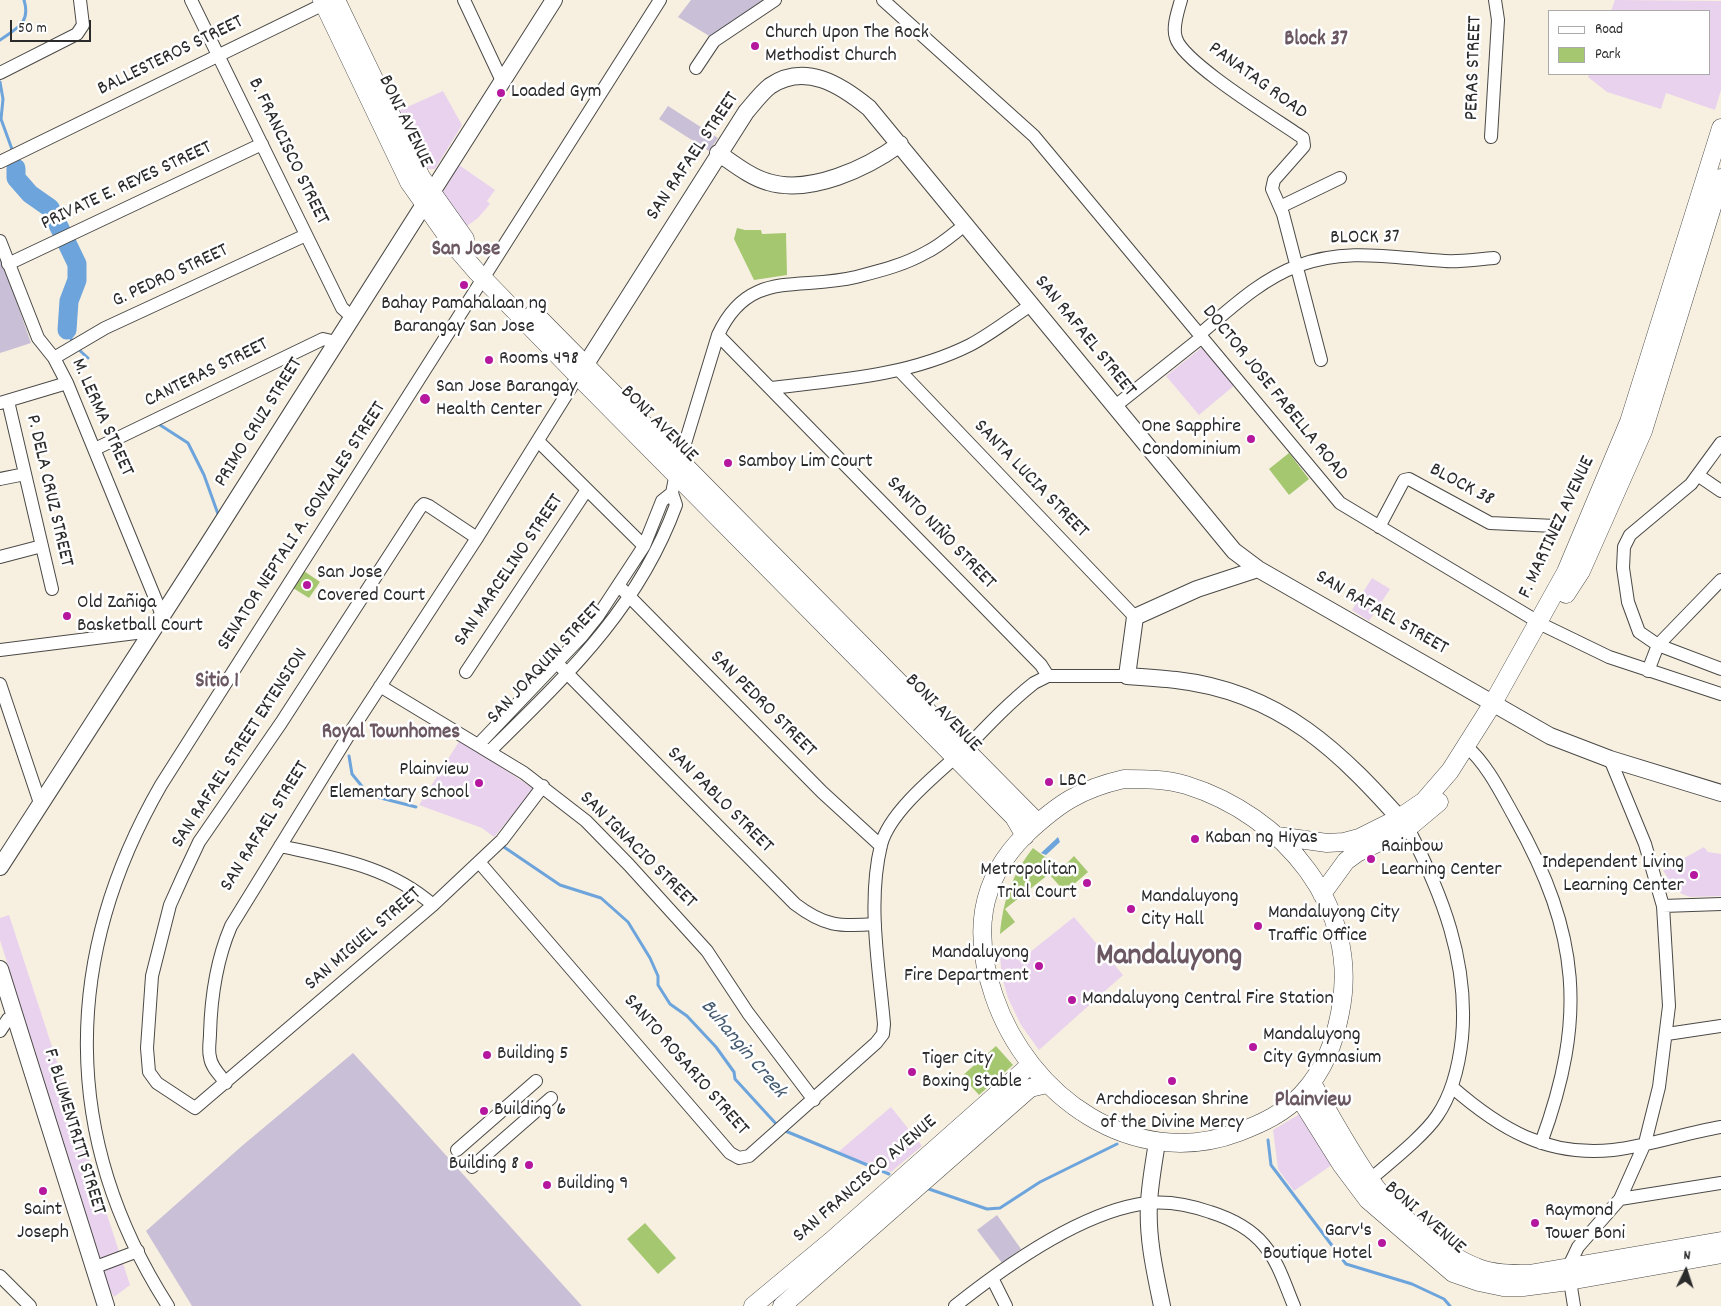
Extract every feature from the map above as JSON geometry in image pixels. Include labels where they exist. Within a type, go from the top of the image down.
[{"type":"main road","name":"BONI AVENUE","points":[[329,1],[420,177],[427,198],[462,236],[486,273],[960,752],[1038,823]]},
{"type":"main road","name":"F. MARTINEZ AVENUE","points":[[1322,894],[1346,861],[1404,823],[1471,749],[1541,624],[1571,561],[1629,422],[1721,128]]},
{"type":"main road","name":"F. MARTINEZ AVENUE","points":[[1541,624],[1581,571],[1643,431],[1721,178]]},
{"type":"main road","name":"BONI AVENUE","points":[[960,752],[1014,817],[1025,836]]},
{"type":"main road","points":[[1140,779],[1184,784],[1223,799],[1259,821],[1277,836],[1304,865],[1322,894],[1335,922],[1344,962],[1344,987],[1334,1041],[1312,1083],[1299,1097],[1270,1119],[1230,1136],[1196,1144],[1157,1142],[1114,1129],[1090,1116],[1047,1084],[1011,1037],[998,1009],[988,979],[981,928],[985,903],[993,878],[1011,849],[1038,823],[1050,811],[1086,791],[1124,780],[1140,779]]},
{"type":"main road","name":"F. MARTINEZ AVENUE","points":[[1277,836],[1327,843],[1344,842],[1404,823]]},
{"type":"main road","name":"SAN FRANCISCO AVENUE","points":[[753,1306],[830,1242],[1030,1064]]},
{"type":"main road","name":"BONI AVENUE","points":[[1312,1083],[1364,1184]]},
{"type":"main road","name":"SAN FRANCISCO AVENUE","points":[[782,1306],[1030,1088],[1047,1084]]},
{"type":"main road","name":"BONI AVENUE","points":[[1299,1097],[1393,1223],[1453,1273],[1478,1282],[1503,1287],[1721,1241]]},
{"type":"main road","name":"BONI AVENUE","points":[[1569,1274],[1721,1254]]},
{"type":"street","points":[[2,72],[77,34],[83,24],[80,0]]},
{"type":"street","name":"B. FRANCISCO STREET","points":[[191,0],[342,308],[352,316]]},
{"type":"street","points":[[464,0],[502,81]]},
{"type":"street","name":"PRIMO CRUZ STREET","points":[[0,867],[207,546],[554,0]]},
{"type":"street","name":"SENATOR NEPTALI A. GONZALES STREET","points":[[168,1306],[154,1284],[106,1178],[93,1124],[87,1081],[91,977],[96,944],[115,882],[132,839],[161,785],[660,0]]},
{"type":"street","points":[[696,68],[714,40],[775,0]]},
{"type":"street","name":"DOCTOR JOSE FABELLA ROAD","points":[[883,0],[1034,136],[1340,503],[1541,624],[1609,657],[1721,694]]},
{"type":"street","name":"PANATAG ROAD","points":[[1181,0],[1175,29],[1176,39],[1182,49],[1206,71],[1303,138],[1304,146],[1272,184],[1280,207],[1321,360]]},
{"type":"street","name":"PERAS STREET","points":[[1491,137],[1498,20],[1495,0]]},
{"type":"street","name":"BALLESTEROS STREET","points":[[2,160],[329,1]]},
{"type":"street","name":"SAN RAFAEL STREET","points":[[226,1083],[213,1066],[210,1057],[211,1014],[216,973],[222,946],[231,926],[380,686],[477,538],[718,153],[746,112],[770,86],[786,78],[800,76],[818,77],[852,94],[869,108],[1234,551],[1258,569],[1550,736],[1610,759],[1721,793]]},
{"type":"street","name":"PRIVATE E. REYES STREET","points":[[8,264],[262,144]]},
{"type":"street","points":[[718,153],[767,182],[801,184],[827,180],[857,170],[877,160],[900,144]]},
{"type":"street","points":[[1280,207],[1340,178]]},
{"type":"street","name":"SAN JOAQUIN STREET","points":[[490,751],[567,674],[610,626],[630,598],[666,534],[676,504],[672,493],[678,466],[718,335],[725,320],[738,304],[758,290],[783,284],[854,277],[903,263],[926,253],[966,224]]},
{"type":"street","name":"G. PEDRO STREET","points":[[54,358],[105,328],[306,235]]},
{"type":"street","name":"M. LERMA STREET","points":[[0,241],[38,338],[54,358],[67,383],[162,615]]},
{"type":"street","name":"BLOCK 37","points":[[1114,407],[1201,336],[1242,298],[1296,266],[1344,254],[1445,261],[1494,258]]},
{"type":"street","points":[[771,388],[899,370],[933,360],[970,345],[1030,305]]},
{"type":"street","name":"SANTO NIÑO STREET","points":[[718,335],[1041,665],[1048,676]]},
{"type":"street","name":"CANTERAS STREET","points":[[95,449],[323,339],[336,342]]},
{"type":"street","name":"SANTA LUCIA STREET","points":[[899,370],[1135,616]]},
{"type":"street","points":[[4,402],[67,383]]},
{"type":"street","name":"P. DELA CRUZ STREET","points":[[4,402],[25,474],[52,589]]},
{"type":"street","points":[[538,441],[644,546]]},
{"type":"street","points":[[1721,443],[1699,476],[1630,535],[1624,547],[1623,568],[1628,602],[1636,628],[1658,645],[1721,669]]},
{"type":"street","points":[[0,479],[25,474]]},
{"type":"street","points":[[1699,476],[1721,491]]},
{"type":"street","name":"BLOCK 38","points":[[1379,527],[1404,480],[1409,479],[1490,523],[1555,526]]},
{"type":"street","name":"SAN MARCELINO STREET","points":[[466,672],[586,490]]},
{"type":"street","name":"SAN JOAQUIN STREET","points":[[478,744],[582,636],[619,586],[644,546],[662,501],[672,493]]},
{"type":"street","name":"SAN RAFAEL STREET EXTENSION","points":[[195,1108],[157,1083],[149,1072],[148,1048],[152,976],[161,937],[170,905],[199,842],[281,723],[420,508],[424,504],[429,506],[477,538]]},
{"type":"street","points":[[0,557],[42,546]]},
{"type":"street","points":[[1127,676],[1135,616],[1197,589],[1258,569]]},
{"type":"street","points":[[1648,671],[1658,645],[1721,580]]},
{"type":"street","name":"SAN PEDRO STREET","points":[[619,586],[822,792],[881,846]]},
{"type":"street","points":[[0,650],[152,631]]},
{"type":"street","name":"SAN PABLO STREET","points":[[556,663],[795,904],[815,919],[839,925],[875,924]]},
{"type":"street","points":[[1048,676],[1127,676],[1177,680],[1213,687],[1280,712],[1314,734],[1348,764],[1404,823],[1439,894],[1451,928],[1461,968],[1464,1014],[1460,1059],[1452,1087],[1432,1123],[1364,1184]]},
{"type":"street","name":"SANTO ROSARIO STREET","points":[[480,862],[730,1153],[739,1158],[749,1156],[814,1100],[876,1043],[882,1034],[884,1024],[875,924],[881,846],[887,831],[896,817],[1020,694],[1034,683],[1048,676]]},
{"type":"street","points":[[0,684],[40,803]]},
{"type":"street","name":"SAN IGNACIO STREET","points":[[380,686],[490,751],[544,786],[599,833],[707,951],[748,1013],[814,1100]]},
{"type":"street","points":[[1471,749],[1505,800],[1540,864],[1555,902],[1569,962],[1569,1037],[1563,1075],[1540,1143]]},
{"type":"street","points":[[1574,1306],[1569,1274],[1578,1247],[1620,1199],[1645,1143],[1659,1088],[1667,1034],[1669,991],[1663,906],[1644,844],[1610,759]]},
{"type":"street","name":"SAN MIGUEL STREET","points":[[195,1108],[433,905],[480,862],[498,844],[544,786]]},
{"type":"street","points":[[280,846],[365,867],[410,886],[433,905]]},
{"type":"street","points":[[1663,906],[1721,904]]},
{"type":"street","name":"F. BLUMENTRITT STREET","points":[[0,970],[106,1306]]},
{"type":"street","points":[[0,1031],[8,1019],[14,1016]]},
{"type":"street","points":[[1667,1034],[1721,1026]]},
{"type":"street","points":[[457,1150],[536,1081]]},
{"type":"street","points":[[1452,1087],[1504,1127],[1540,1143],[1564,1149],[1615,1150],[1721,1127]]},
{"type":"street","points":[[472,1167],[551,1098]]},
{"type":"street","points":[[1157,1142],[1149,1203],[1151,1253],[1162,1306]]},
{"type":"street","points":[[1620,1199],[1721,1183]]},
{"type":"street","points":[[955,1306],[992,1278],[1068,1231],[1114,1212],[1149,1203],[1173,1203],[1226,1217],[1249,1232],[1263,1244],[1276,1261],[1294,1306]]},
{"type":"street","points":[[93,1268],[138,1250]]},
{"type":"street","points":[[0,1276],[30,1306]]},
{"type":"street","points":[[992,1278],[1006,1306]]},
{"type":"shaded area","points":[[691,0],[768,0],[711,37],[678,17]]},
{"type":"shaded area","points":[[1615,0],[1721,1],[1721,90],[1715,110],[1666,93],[1661,109],[1607,92],[1588,77],[1589,75],[1711,75],[1711,10],[1611,10]]},
{"type":"shaded area","points":[[443,91],[462,125],[435,169],[428,169],[396,112]]},
{"type":"shaded area","points":[[668,106],[718,138],[709,151],[659,119]]},
{"type":"shaded area","points":[[459,165],[495,190],[487,201],[490,204],[478,218],[464,228],[441,195]]},
{"type":"shaded area","points":[[0,254],[31,343],[0,353]]},
{"type":"shaded area","points":[[1205,345],[1236,384],[1199,415],[1166,376]]},
{"type":"shaded area","points":[[1372,578],[1390,589],[1369,621],[1352,610]]},
{"type":"shaded area","name":"Plainview Elementary School","points":[[460,740],[534,789],[494,837],[482,828],[419,805]]},
{"type":"shaded area","name":"Independent Living Learning Center","points":[[1704,847],[1708,852],[1721,854],[1721,896],[1690,897],[1673,887],[1663,870]]},
{"type":"shaded area","points":[[9,915],[130,1285],[114,1297],[106,1282],[0,940],[0,918]]},
{"type":"shaded area","points":[[1074,917],[1123,975],[1039,1050],[1021,1025],[1008,998],[1002,977],[1000,956],[1013,953],[1019,961]]},
{"type":"shaded area","points":[[353,1053],[582,1306],[192,1306],[146,1231],[243,1145]]},
{"type":"shaded area","points":[[891,1107],[922,1146],[891,1172],[837,1153]]},
{"type":"shaded area","points":[[1303,1112],[1336,1162],[1294,1191],[1278,1169],[1273,1130]]},
{"type":"shaded area","points":[[997,1215],[1021,1249],[1002,1263],[977,1230]]},
{"type":"green space","points":[[737,228],[761,230],[762,234],[786,233],[787,275],[754,280],[734,239]]},
{"type":"green space","points":[[1289,453],[1309,479],[1289,495],[1269,469]]},
{"type":"green space","name":"San Jose Covered Court","points":[[304,571],[320,582],[309,598],[293,588]]},
{"type":"green space","points":[[1033,848],[1061,869],[1074,856],[1088,872],[1065,892],[1049,874],[1005,909],[1015,922],[1000,934],[1003,910],[1010,888],[1019,868]]},
{"type":"green space","points":[[996,1046],[1013,1065],[979,1095],[962,1076]]},
{"type":"green space","points":[[645,1223],[676,1258],[658,1274],[627,1239]]},
{"type":"water","points":[[1058,837],[1060,842],[1046,855],[1041,853]]},
{"type":"waterway","name":"Buhangin Creek","points":[[0,40],[17,28],[24,20],[26,14],[24,0]]},
{"type":"waterway","name":"Buhangin Creek","points":[[0,82],[3,99],[1,119],[13,152]]},
{"type":"waterway","name":"Buhangin Creek","points":[[14,159],[16,168]]},
{"type":"waterway","name":"Buhangin Creek","points":[[16,168],[16,178],[30,194],[50,208],[77,264],[77,280],[69,301],[67,330]]},
{"type":"waterway","points":[[67,330],[73,343]]},
{"type":"waterway","points":[[77,348],[88,358]]},
{"type":"waterway","name":"Buhangin Creek","points":[[157,423],[188,443],[204,475],[218,514]]},
{"type":"waterway","name":"Buhangin Creek","points":[[349,756],[352,774],[369,795],[416,807]]},
{"type":"waterway","name":"Buhangin Creek","points":[[501,845],[560,885],[601,898],[628,922],[650,958],[658,976],[658,985],[670,1004],[687,1016],[716,1047],[734,1072],[735,1079],[778,1126]]},
{"type":"waterway","name":"Buhangin Creek","points":[[783,1130],[889,1174]]},
{"type":"waterway","name":"Buhangin Creek","points":[[1268,1140],[1271,1165],[1346,1264],[1412,1284],[1444,1299],[1450,1306]]},
{"type":"waterway","name":"Buhangin Creek","points":[[926,1188],[987,1209],[1000,1208],[1040,1182],[1117,1144]]},
{"type":"place","name":"Church Upon The Rock Methodist Church","points":[[755,46]]},
{"type":"place","name":"Loaded Gym","points":[[501,93]]},
{"type":"place","name":"Bahay Pamahalaan ng Barangay San Jose","points":[[464,285]]},
{"type":"place","name":"Rooms 498","points":[[489,360]]},
{"type":"place","name":"San Jose Barangay Health Center","points":[[425,399]]},
{"type":"place","name":"One Sapphire Condominium","points":[[1251,439]]},
{"type":"place","name":"Samboy Lim Court","points":[[728,463]]},
{"type":"place","name":"San Jose Covered Court","points":[[307,585]]},
{"type":"place","name":"Old Zañiga Basketball Court","points":[[67,616]]},
{"type":"place","name":"LBC","points":[[1049,782]]},
{"type":"place","name":"Plainview Elementary School","points":[[479,783]]},
{"type":"place","name":"Kaban ng Hiyas","points":[[1195,839]]},
{"type":"place","name":"Rainbow Learning Center","points":[[1371,859]]},
{"type":"place","name":"Independent Living Learning Center","points":[[1694,875]]},
{"type":"place","name":"Metropolitan Trial Court","points":[[1087,883]]},
{"type":"place","name":"Mandaluyong City Hall","points":[[1131,909]]},
{"type":"place","name":"Mandaluyong City Traffic Office","points":[[1258,926]]},
{"type":"place","name":"Mandaluyong Fire Department","points":[[1039,966]]},
{"type":"place","name":"Mandaluyong Central Fire Station","points":[[1072,1000]]},
{"type":"place","name":"Mandaluyong City Gymnasium","points":[[1253,1047]]},
{"type":"place","name":"Building 5","points":[[487,1055]]},
{"type":"place","name":"Tiger City Boxing Stable","points":[[912,1072]]},
{"type":"place","name":"Archdiocesan Shrine of the Divine Mercy","points":[[1172,1081]]},
{"type":"place","name":"Building 6","points":[[484,1111]]},
{"type":"place","name":"Building 8","points":[[529,1165]]},
{"type":"place","name":"Building 9","points":[[547,1185]]},
{"type":"place","name":"Saint Joseph","points":[[43,1191]]},
{"type":"place","name":"Raymond Tower Boni","points":[[1535,1223]]},
{"type":"place","name":"Garv's Boutique Hotel","points":[[1382,1243]]},
{"type":"district","name":"Block 37","points":[[1316,41]]},
{"type":"district","name":"San Jose","points":[[466,251]]},
{"type":"district","name":"Sitio 1","points":[[217,683]]},
{"type":"district","name":"Royal Townhomes","points":[[391,734]]},
{"type":"district","name":"Mandaluyong","points":[[1169,959]]},
{"type":"district","name":"Plainview","points":[[1313,1102]]}]
